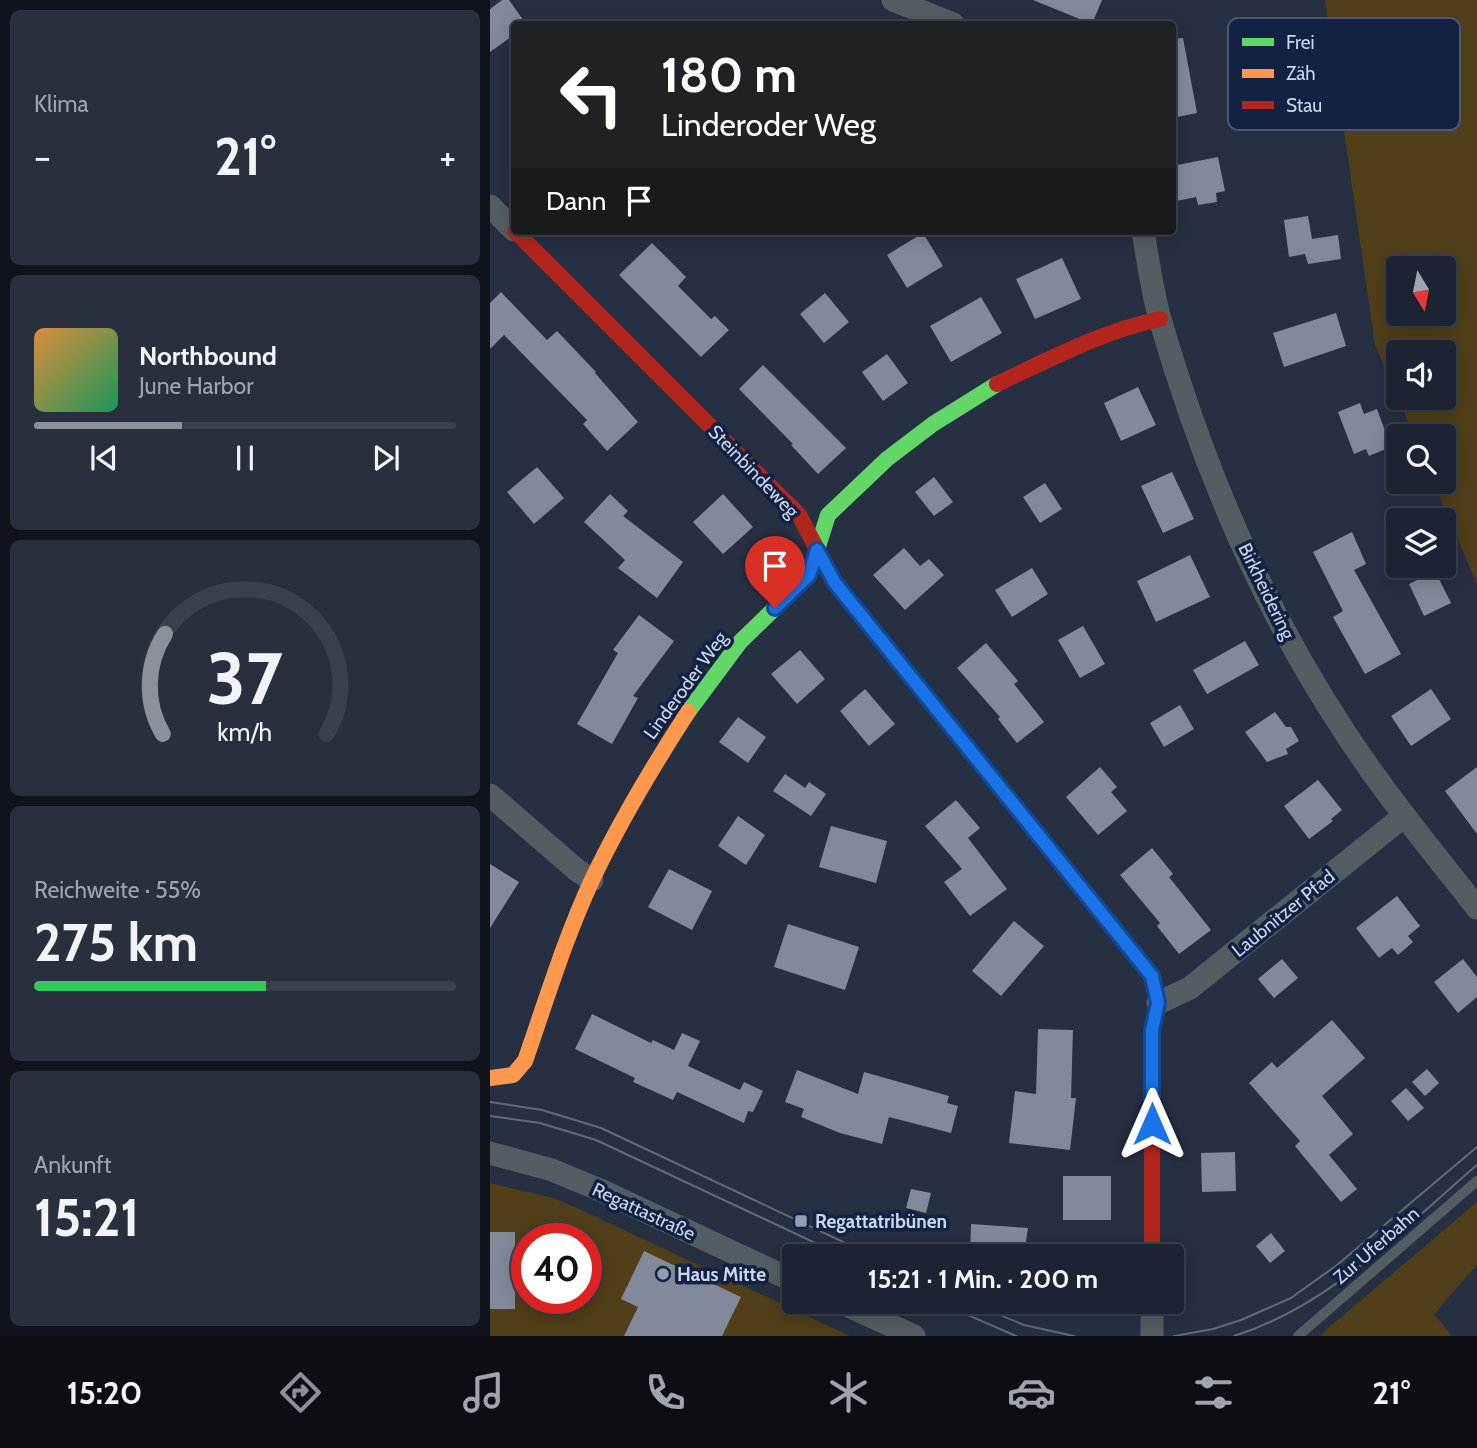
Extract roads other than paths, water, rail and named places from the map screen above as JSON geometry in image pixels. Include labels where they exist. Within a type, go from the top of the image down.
[{"type":"street","points":[[893,0],[946,21]]},
{"type":"street","name":"Steinbindeweg","points":[[490,206],[511,227]]},
{"type":"street","name":"Steinbindeweg","points":[[519,235],[799,514],[835,583],[1152,976],[1158,1003],[1152,1030],[1152,1244]]},
{"type":"street","name":"Birkheidering","points":[[1144,235],[1160,319],[1208,463],[1258,576],[1301,662],[1346,735],[1477,908]]},
{"type":"street","name":"Linderoder Weg","points":[[490,1078],[513,1075],[525,1061],[592,880],[646,776],[701,692],[740,642],[809,575],[828,515],[887,459],[933,424],[994,386],[1035,365],[1114,333],[1160,319]]},
{"type":"street","points":[[490,795],[592,880]]},
{"type":"street","name":"Laubnitzer Pfad","points":[[1158,1003],[1190,988],[1405,816]]},
{"type":"street","name":"Regattastraße","points":[[490,1153],[552,1170],[600,1190],[782,1275]]},
{"type":"street","points":[[866,1314],[914,1336]]},
{"type":"street","points":[[1152,1314],[1152,1336]]},
{"type":"lane","name":"Zur Uferbahn","points":[[1298,1336],[1477,1181]]},
{"type":"tram line","points":[[490,1102],[542,1110],[601,1128],[848,1244]]},
{"type":"tram line","points":[[490,1116],[540,1123],[596,1140],[817,1244]]},
{"type":"tram line","points":[[1174,1336],[1213,1329],[1241,1320],[1291,1298],[1337,1265],[1477,1147]]},
{"type":"tram line","points":[[1234,1336],[1269,1323],[1333,1286],[1477,1165]]},
{"type":"tram line","points":[[966,1314],[1016,1336]]},
{"type":"tram line","points":[[998,1314],[1024,1325],[1074,1336]]},
{"type":"place","name":"Regattatribünen","points":[[801,1221]]},
{"type":"place","name":"Haus Mitte","points":[[663,1274]]}]
